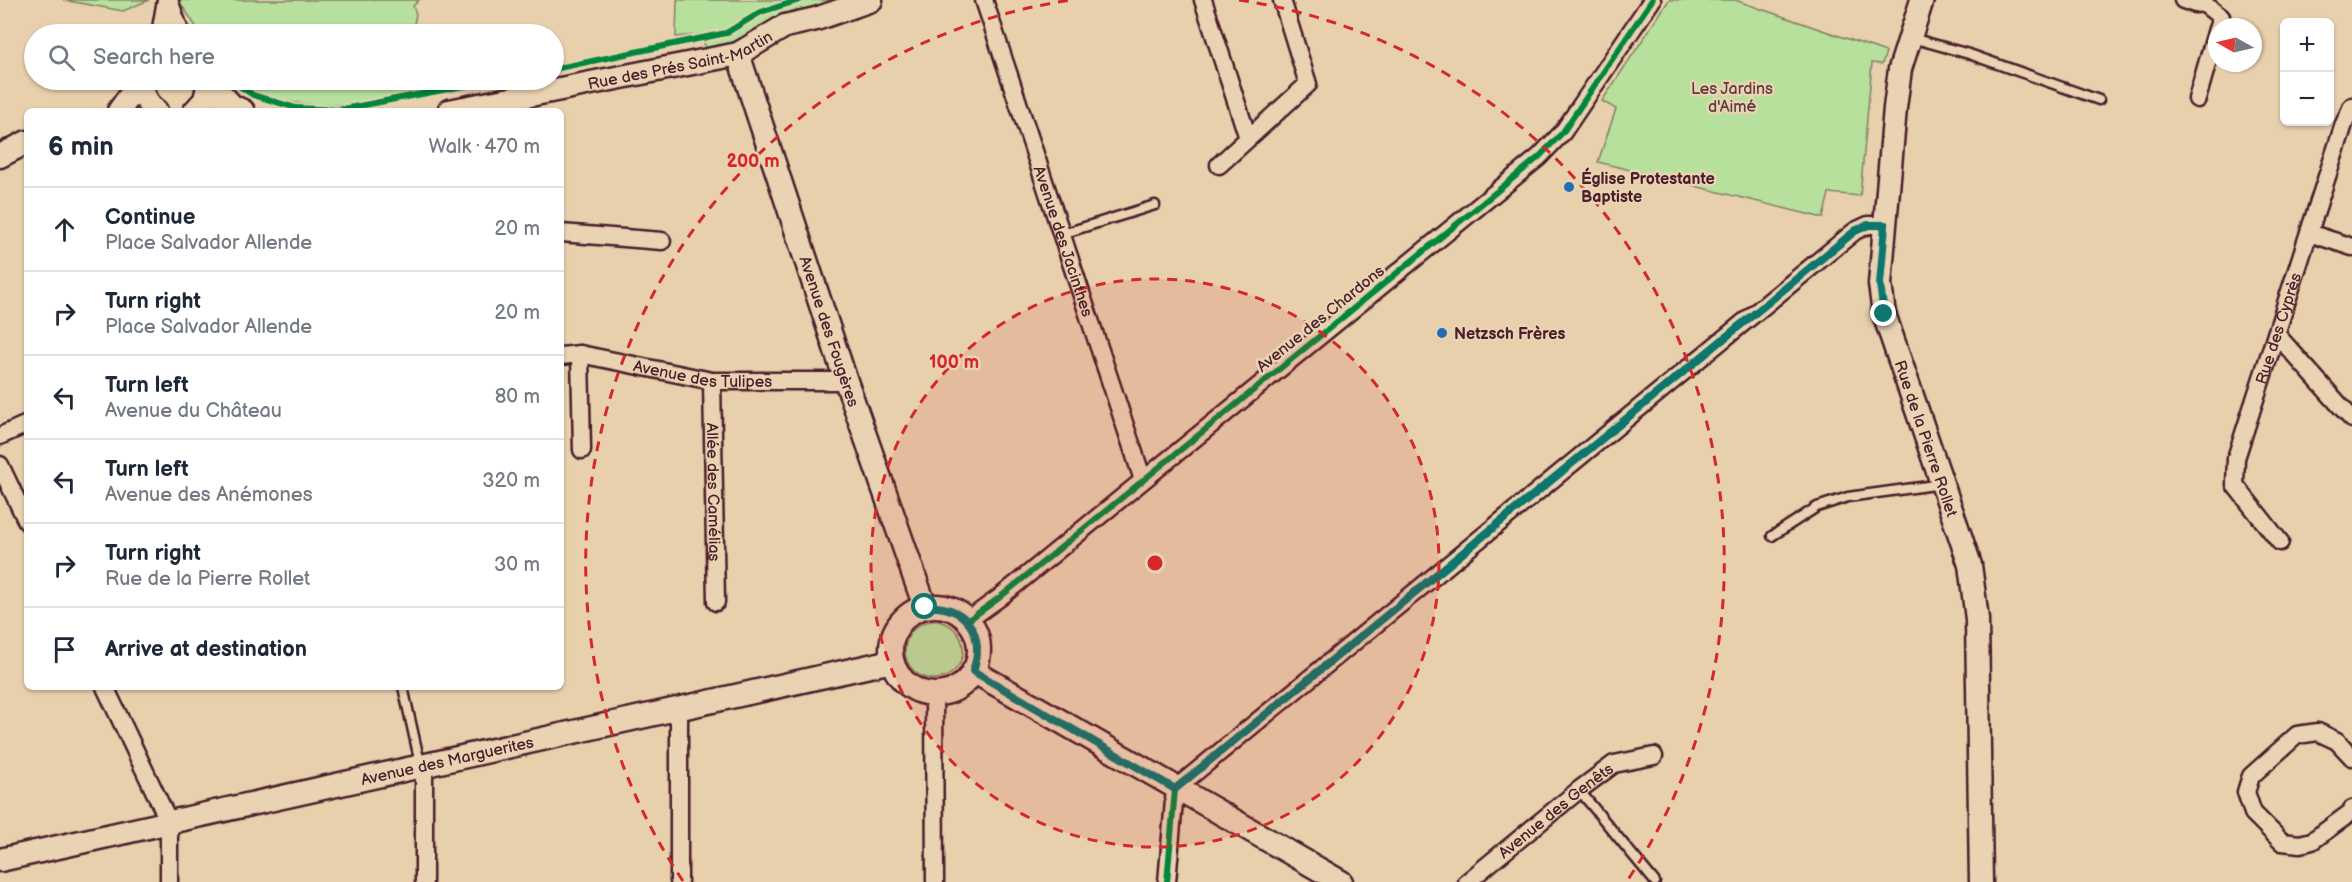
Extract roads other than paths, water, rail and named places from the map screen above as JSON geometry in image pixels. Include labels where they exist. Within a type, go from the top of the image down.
[{"type":"street","points":[[162,24],[167,0]]},
{"type":"street","points":[[167,0],[177,24]]},
{"type":"street","name":"Rue des Prés Saint-Martin","points":[[564,88],[738,54],[785,26],[816,19],[871,0]]},
{"type":"street","name":"Avenue des Jacinthes","points":[[984,0],[1143,480]]},
{"type":"street","points":[[1203,0],[1248,138]]},
{"type":"street","points":[[1219,165],[1308,84],[1282,0]]},
{"type":"street","name":"Avenue des Chardons","points":[[967,621],[999,598],[1554,144],[1652,0]]},
{"type":"street","name":"Rue de la Pierre Rollet","points":[[1923,0],[1900,69],[1880,284],[1884,314],[1970,565],[1975,600],[1981,882]]},
{"type":"street","points":[[2183,0],[2195,4],[2203,1],[2221,18]]},
{"type":"street","name":"Avenue des Fougères","points":[[738,54],[846,381],[925,607]]},
{"type":"street","points":[[2197,99],[2208,60]]},
{"type":"street","points":[[121,108],[134,90]]},
{"type":"street","points":[[142,90],[147,103],[153,108]]},
{"type":"street","points":[[198,108],[206,100],[208,90]]},
{"type":"street","points":[[218,90],[237,108]]},
{"type":"street","name":"Rue des Prés Saint-Martin","points":[[464,108],[555,90]]},
{"type":"street","name":"Rue des Cyprès","points":[[2280,542],[2235,485],[2236,458],[2344,124],[2352,106]]},
{"type":"street","points":[[0,156],[24,144]]},
{"type":"street","points":[[1167,882],[1175,789],[1855,231],[1868,225],[1885,225]]},
{"type":"street","points":[[564,233],[662,241]]},
{"type":"street","points":[[2309,233],[2352,247]]},
{"type":"street","points":[[2276,334],[2352,419]]},
{"type":"street","points":[[580,354],[582,450]]},
{"type":"street","name":"Avenue des Tulipes","points":[[564,356],[580,354],[712,381],[846,381]]},
{"type":"street","name":"Allée des Camélias","points":[[712,381],[716,602]]},
{"type":"street","points":[[0,436],[24,425]]},
{"type":"street","points":[[0,465],[24,516]]},
{"type":"street","points":[[925,607],[948,608],[967,621],[975,632],[978,645],[973,671],[957,688],[934,694],[920,692],[908,685],[898,674],[892,661],[891,647],[897,627],[912,612],[925,607]]},
{"type":"street","name":"Avenue des Marguerites","points":[[0,860],[892,661]]},
{"type":"street","points":[[973,671],[1175,789],[1341,882]]},
{"type":"street","points":[[106,690],[169,822],[169,882]]},
{"type":"street","points":[[934,694],[935,882]]},
{"type":"street","points":[[679,708],[679,882]]},
{"type":"street","points":[[2352,757],[2337,741],[2318,732],[2297,735],[2251,776],[2246,792],[2253,813],[2282,842],[2300,844],[2312,842],[2350,813],[2352,809]]},
{"type":"street","name":"Avenue des Genêts","points":[[1467,882],[1614,764],[1653,756]]},
{"type":"street","points":[[424,765],[424,882]]},
{"type":"lane","points":[[1909,37],[1969,54],[2099,100]]},
{"type":"lane","points":[[1062,234],[1155,205]]},
{"type":"lane","points":[[1772,536],[1817,507],[1848,497],[1942,484]]},
{"type":"lane","points":[[404,690],[418,754],[424,765]]},
{"type":"lane","points":[[1579,790],[1655,882]]},
{"type":"place","name":"Église Protestante Baptiste","points":[[1569,187]]},
{"type":"place","name":"Netzsch Frères","points":[[1442,333]]},
{"type":"park label","name":"Les Jardins d'Aimé","points":[[1732,97]]}]
